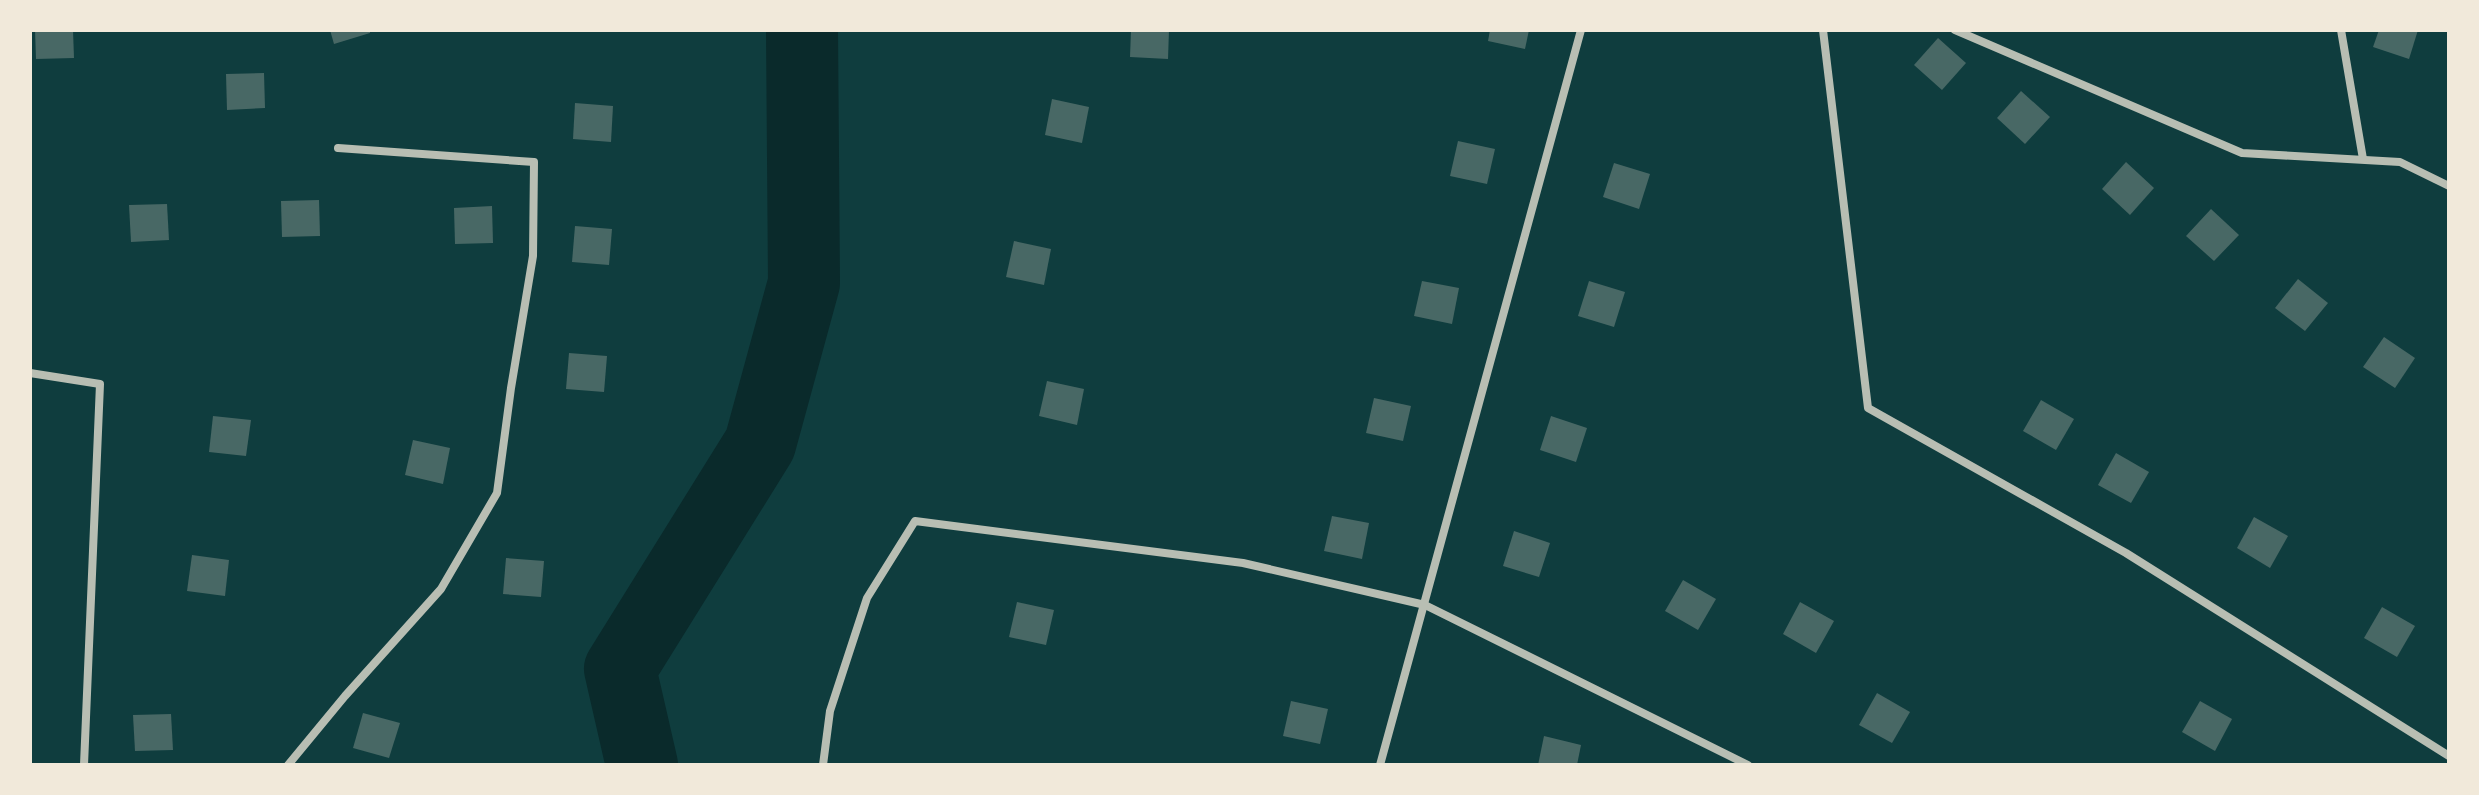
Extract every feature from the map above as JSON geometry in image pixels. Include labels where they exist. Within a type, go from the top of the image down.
[{"type":"street","points":[[1380,765],[1581,30]]},
{"type":"street","points":[[1823,30],[1868,408],[2126,553],[2449,756]]},
{"type":"street","points":[[1955,30],[2242,153],[2400,162],[2449,186]]},
{"type":"street","points":[[2341,30],[2363,159]]},
{"type":"street","points":[[288,765],[441,589],[497,493],[533,256],[534,162],[338,148]]},
{"type":"street","points":[[30,373],[100,384],[84,765]]},
{"type":"street","points":[[823,765],[830,711],[867,598],[915,521],[1243,563],[1425,605],[1748,765]]},
{"type":"building","points":[[35,30],[73,30],[74,58],[36,59]]},
{"type":"building","points":[[330,30],[370,30],[370,33],[334,44]]},
{"type":"building","points":[[1131,30],[1169,30],[1168,59],[1130,57]]},
{"type":"building","points":[[1490,30],[1529,30],[1525,49],[1488,41]]},
{"type":"building","points":[[2379,30],[2418,30],[2409,59],[2373,47]]},
{"type":"building","points":[[1938,38],[1966,63],[1942,90],[1914,65]]},
{"type":"building","points":[[264,73],[265,108],[227,110],[226,74]]},
{"type":"building","points":[[2021,91],[2050,117],[2025,144],[1997,118]]},
{"type":"building","points":[[1052,99],[1089,107],[1082,143],[1045,135]]},
{"type":"building","points":[[575,103],[613,106],[611,142],[573,139]]},
{"type":"building","points":[[1458,141],[1495,149],[1487,184],[1450,176]]},
{"type":"building","points":[[2126,162],[2154,188],[2130,215],[2102,189]]},
{"type":"building","points":[[1614,163],[1650,174],[1639,209],[1603,197]]},
{"type":"building","points":[[319,200],[320,236],[282,237],[281,201]]},
{"type":"building","points":[[167,204],[169,240],[131,242],[129,205]]},
{"type":"building","points":[[492,206],[493,243],[455,244],[454,208]]},
{"type":"building","points":[[2211,209],[2239,235],[2214,261],[2186,236]]},
{"type":"building","points":[[575,226],[612,229],[609,265],[572,262]]},
{"type":"building","points":[[1014,241],[1051,249],[1044,285],[1006,277]]},
{"type":"building","points":[[2298,279],[2328,303],[2305,331],[2275,308]]},
{"type":"building","points":[[1422,281],[1459,288],[1452,324],[1414,316]]},
{"type":"building","points":[[1589,281],[1625,292],[1614,327],[1578,316]]},
{"type":"building","points":[[2384,337],[2415,358],[2395,388],[2363,367]]},
{"type":"building","points":[[569,353],[607,356],[604,392],[566,389]]},
{"type":"building","points":[[1047,381],[1084,389],[1077,425],[1039,416]]},
{"type":"building","points":[[1374,398],[1411,406],[1403,441],[1366,433]]},
{"type":"building","points":[[2041,400],[2074,419],[2056,450],[2023,431]]},
{"type":"building","points":[[213,416],[251,420],[246,456],[209,452]]},
{"type":"building","points":[[1551,416],[1587,428],[1576,462],[1540,450]]},
{"type":"building","points":[[413,440],[450,448],[443,484],[405,475]]},
{"type":"building","points":[[2116,453],[2149,472],[2131,503],[2098,485]]},
{"type":"building","points":[[1332,516],[1369,523],[1362,559],[1324,551]]},
{"type":"building","points":[[2254,517],[2288,536],[2270,568],[2237,548]]},
{"type":"building","points":[[1514,531],[1550,543],[1539,577],[1503,566]]},
{"type":"building","points":[[192,555],[229,560],[225,596],[187,591]]},
{"type":"building","points":[[506,558],[544,561],[541,597],[503,594]]},
{"type":"building","points":[[1683,580],[1716,599],[1698,630],[1665,611]]},
{"type":"building","points":[[1017,602],[1054,610],[1046,645],[1009,637]]},
{"type":"building","points":[[1800,602],[1834,621],[1816,653],[1783,634]]},
{"type":"building","points":[[2382,607],[2415,626],[2397,657],[2364,638]]},
{"type":"building","points":[[1877,693],[1910,712],[1892,743],[1859,725]]},
{"type":"building","points":[[1291,701],[1328,709],[1320,744],[1283,736]]},
{"type":"building","points":[[2200,701],[2232,719],[2215,751],[2182,732]]},
{"type":"building","points":[[363,713],[400,723],[389,758],[353,748]]},
{"type":"building","points":[[171,714],[173,750],[135,751],[133,715]]},
{"type":"building","points":[[1544,736],[1581,745],[1577,765],[1538,765]]},
{"type":"waterway","points":[[642,765],[620,669],[760,444],[804,283],[802,30]]}]
